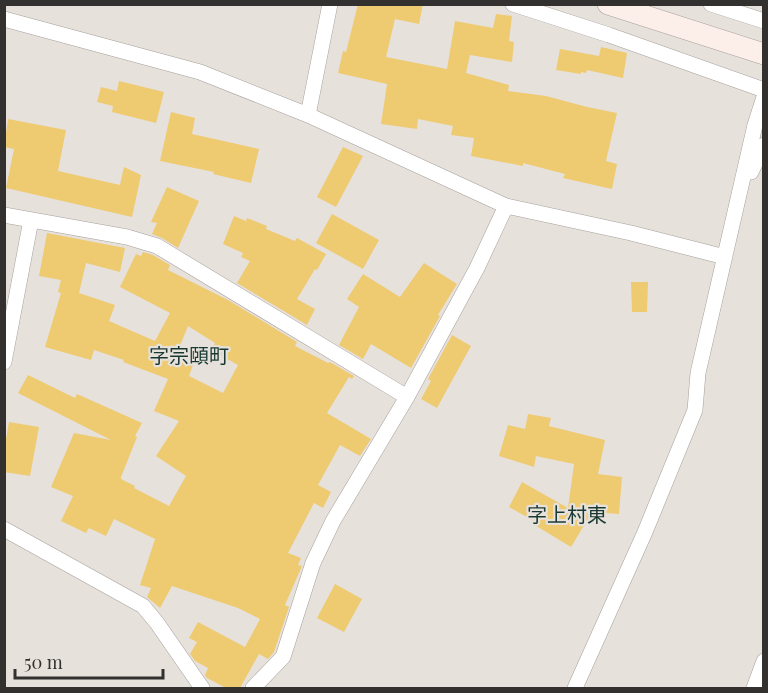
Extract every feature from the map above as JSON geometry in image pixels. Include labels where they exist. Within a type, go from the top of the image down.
[{"type":"main road","points":[[608,4],[764,54]]},
{"type":"street","points":[[308,115],[330,4]]},
{"type":"street","points":[[513,4],[764,90]]},
{"type":"street","points":[[711,4],[764,21]]},
{"type":"street","points":[[4,19],[174,63],[308,115],[506,206],[631,233],[724,257]]},
{"type":"street","points":[[575,688],[645,532],[695,410],[698,373],[755,125],[764,97]]},
{"type":"street","points":[[738,200],[764,145]]},
{"type":"street","points":[[253,688],[283,657],[313,563],[333,521],[407,397],[477,268],[506,206]]},
{"type":"street","points":[[4,214],[127,237],[157,246],[407,397]]},
{"type":"street","points":[[4,362],[31,220]]},
{"type":"street","points":[[4,529],[143,606],[157,622],[202,688]]},
{"type":"street","points":[[754,688],[764,661]]},
{"type":"building","points":[[358,4],[423,4],[419,24],[395,19],[386,57],[447,69],[455,21],[493,28],[496,14],[512,16],[509,41],[514,42],[512,62],[470,55],[466,73],[509,85],[508,91],[546,96],[617,113],[606,161],[617,164],[612,189],[563,178],[565,174],[523,163],[523,166],[471,156],[474,138],[451,135],[453,126],[418,119],[417,129],[381,124],[387,84],[338,73],[343,51],[346,52]]},
{"type":"building","points":[[601,47],[627,53],[623,78],[587,70],[586,73],[581,72],[581,74],[556,70],[560,49],[599,56]]},
{"type":"building","points":[[119,81],[164,92],[156,123],[112,112],[113,106],[97,102],[101,87],[117,91]]},
{"type":"building","points":[[171,112],[195,118],[192,134],[259,149],[251,183],[213,174],[214,172],[160,161]]},
{"type":"building","points":[[8,119],[66,130],[58,171],[120,185],[124,167],[141,175],[132,217],[6,188],[14,149],[4,147]]},
{"type":"building","points":[[343,147],[363,156],[336,207],[317,197]]},
{"type":"building","points":[[167,187],[199,201],[178,248],[152,234],[157,223],[151,222]]},
{"type":"building","points":[[332,214],[379,240],[363,269],[316,243]]},
{"type":"building","points":[[234,216],[246,221],[247,218],[267,226],[266,229],[295,241],[297,238],[326,254],[297,299],[315,309],[307,325],[237,283],[250,261],[241,257],[243,253],[223,244]]},
{"type":"building","points":[[47,233],[125,248],[120,272],[86,263],[79,293],[115,305],[109,321],[155,341],[170,313],[120,287],[136,254],[141,256],[143,252],[153,255],[170,265],[168,270],[228,300],[297,342],[295,346],[354,376],[352,379],[349,377],[327,413],[371,439],[360,456],[340,445],[318,485],[331,492],[323,508],[314,503],[288,553],[301,558],[298,565],[302,566],[285,605],[289,607],[274,652],[268,659],[259,654],[240,688],[226,688],[207,678],[205,675],[208,668],[195,661],[190,654],[197,642],[189,638],[198,622],[245,647],[260,619],[238,608],[172,586],[160,608],[147,597],[151,588],[140,585],[155,539],[114,519],[106,536],[89,528],[86,533],[61,521],[73,496],[51,487],[74,433],[111,440],[18,393],[28,375],[75,398],[77,394],[142,423],[135,436],[137,437],[121,477],[135,486],[134,488],[169,506],[186,476],[156,456],[179,421],[154,411],[168,379],[94,350],[91,360],[45,347],[61,293],[58,292],[61,280],[39,276]],"holes":[[[188,326],[215,343],[211,350],[238,365],[223,393],[189,376],[193,365],[175,358]]]},
{"type":"building","points":[[424,263],[457,284],[411,368],[371,344],[363,359],[339,345],[359,307],[347,299],[363,274],[400,297]]},
{"type":"building","points":[[631,282],[648,282],[647,312],[632,312]]},
{"type":"building","points":[[452,335],[471,346],[437,408],[421,399],[431,381],[428,379]]},
{"type":"building","points":[[528,414],[551,418],[549,426],[605,440],[598,474],[622,477],[619,514],[592,512],[571,547],[509,507],[522,482],[568,508],[574,464],[536,456],[534,467],[499,456],[508,425],[525,429]]},
{"type":"building","points":[[9,422],[39,427],[30,476],[4,472],[4,451]]},
{"type":"building","points":[[335,584],[362,599],[344,632],[317,618]]},
{"type":"district","name":"字宗頤町","points":[[189,356]]},
{"type":"district","name":"字上村東","points":[[567,515]]}]
